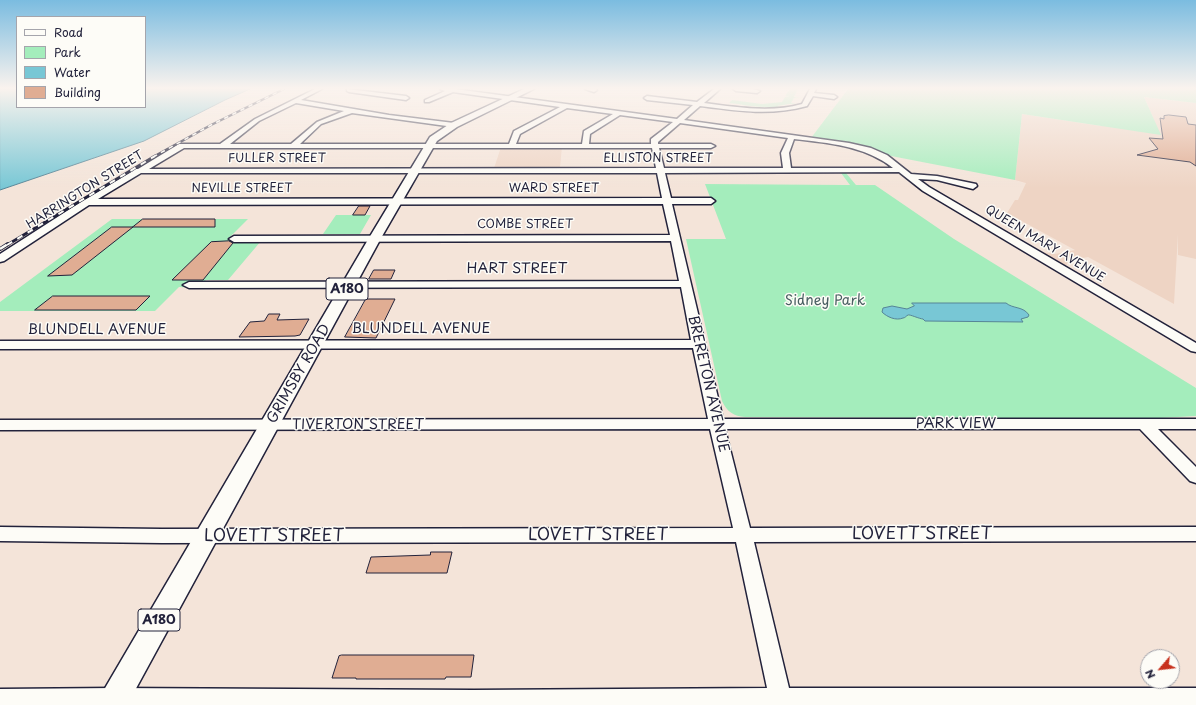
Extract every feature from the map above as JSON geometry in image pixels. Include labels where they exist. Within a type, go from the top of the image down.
[{"type":"main road","name":"GRIMSBY ROAD","points":[[113,702],[375,238],[416,171],[433,139],[442,132],[461,122]]},
{"type":"street","points":[[222,146],[254,122]]},
{"type":"street","points":[[293,146],[322,122]]},
{"type":"street","points":[[431,122],[454,125]]},
{"type":"street","points":[[512,145],[517,133],[537,122]]},
{"type":"street","points":[[586,146],[587,133],[605,122]]},
{"type":"street","points":[[655,146],[654,141],[677,122]]},
{"type":"street","name":"QUEEN MARY AVENUE","points":[[685,122],[849,145],[868,150],[884,157],[926,189],[1196,348]]},
{"type":"street","points":[[788,170],[785,154],[786,146],[792,136]]},
{"type":"street","points":[[222,146],[711,146]]},
{"type":"street","name":"HARRINGTON STREET","points":[[0,259],[87,202],[179,147],[222,146]]},
{"type":"street","name":"BRERETON AVENUE","points":[[655,146],[716,424],[744,535],[782,702]]},
{"type":"street","name":"ELLISTON STREET","points":[[416,171],[788,170],[905,173],[973,186]]},
{"type":"street","name":"FULLER STREET","points":[[138,171],[416,171]]},
{"type":"street","name":"WARD STREET","points":[[397,201],[711,200]]},
{"type":"street","name":"NEVILLE STREET","points":[[87,202],[397,201]]},
{"type":"street","name":"COMBE STREET","points":[[234,239],[675,238]]},
{"type":"street","name":"HART STREET","points":[[189,285],[685,284]]},
{"type":"street","name":"BLUNDELL AVENUE","points":[[0,345],[698,344]]},
{"type":"street","name":"TIVERTON STREET","points":[[0,425],[716,424]]},
{"type":"street","name":"PARK VIEW","points":[[716,424],[1196,424]]},
{"type":"street","points":[[1144,424],[1196,477]]},
{"type":"street","name":"LOVETT STREET","points":[[0,534],[208,536],[1196,534]]},
{"type":"street","points":[[0,700],[113,702],[679,699],[782,702],[1196,699]]},
{"type":"shaded area","points":[[1021,122],[1074,122],[1101,126],[1137,122],[1196,122],[1196,259],[1178,255],[1178,234],[1174,304],[1088,257],[1068,261],[1066,266],[1041,252],[1055,254],[1075,250],[1007,213],[1015,200],[1018,200],[1026,183],[1015,180]]},
{"type":"shaded area","points":[[501,147],[562,147],[560,167],[494,168]]},
{"type":"green space","points":[[823,122],[1021,122],[1015,180],[886,155],[854,145],[811,138]]},
{"type":"green space","points":[[1074,122],[1155,122],[1161,135]]},
{"type":"green space","name":"Sidney Park","points":[[841,173],[846,173],[856,185],[875,185],[954,239],[1196,388],[1196,416],[1141,419],[745,417],[737,416],[731,413],[722,401],[686,239],[726,239],[705,184],[850,185]]},
{"type":"green space","points":[[336,215],[371,215],[360,234],[323,234]]},
{"type":"green space","points":[[112,219],[248,219],[228,239],[261,241],[228,280],[206,280],[198,288],[179,287],[155,311],[0,311],[0,302]]},
{"type":"water","points":[[0,122],[182,122],[144,141],[0,190]]},
{"type":"water","points":[[912,303],[1006,303],[1024,310],[1029,315],[1028,317],[1021,319],[1023,322],[925,321],[909,315],[904,318],[895,319],[882,312],[883,308],[892,306],[907,309],[914,306]]},
{"type":"building","points":[[1161,122],[1187,122],[1188,124],[1196,125],[1196,166],[1190,162],[1137,155],[1158,149],[1149,138],[1163,139]]},
{"type":"building","points":[[359,206],[370,206],[365,215],[353,215]]},
{"type":"building","points":[[143,219],[215,219],[215,227],[133,227]]},
{"type":"building","points":[[112,227],[133,227],[72,275],[48,276]]},
{"type":"building","points":[[229,241],[233,243],[203,280],[172,280],[211,242]]},
{"type":"building","points":[[374,270],[395,270],[391,279],[369,279]]},
{"type":"building","points":[[53,296],[150,296],[136,310],[35,310]]},
{"type":"building","points":[[366,299],[395,299],[376,338],[345,337]]},
{"type":"building","points":[[269,314],[280,314],[277,320],[309,319],[300,335],[239,337],[250,322],[264,321]]},
{"type":"building","points":[[431,552],[452,552],[447,573],[366,573],[371,557],[430,555]]},
{"type":"building","points":[[474,655],[471,677],[446,677],[445,679],[332,678],[339,656]]},
{"type":"railway","points":[[153,157],[217,122]]},
{"type":"railway","points":[[7,245],[155,156]]},
{"type":"railway","points":[[0,249],[8,244]]}]
